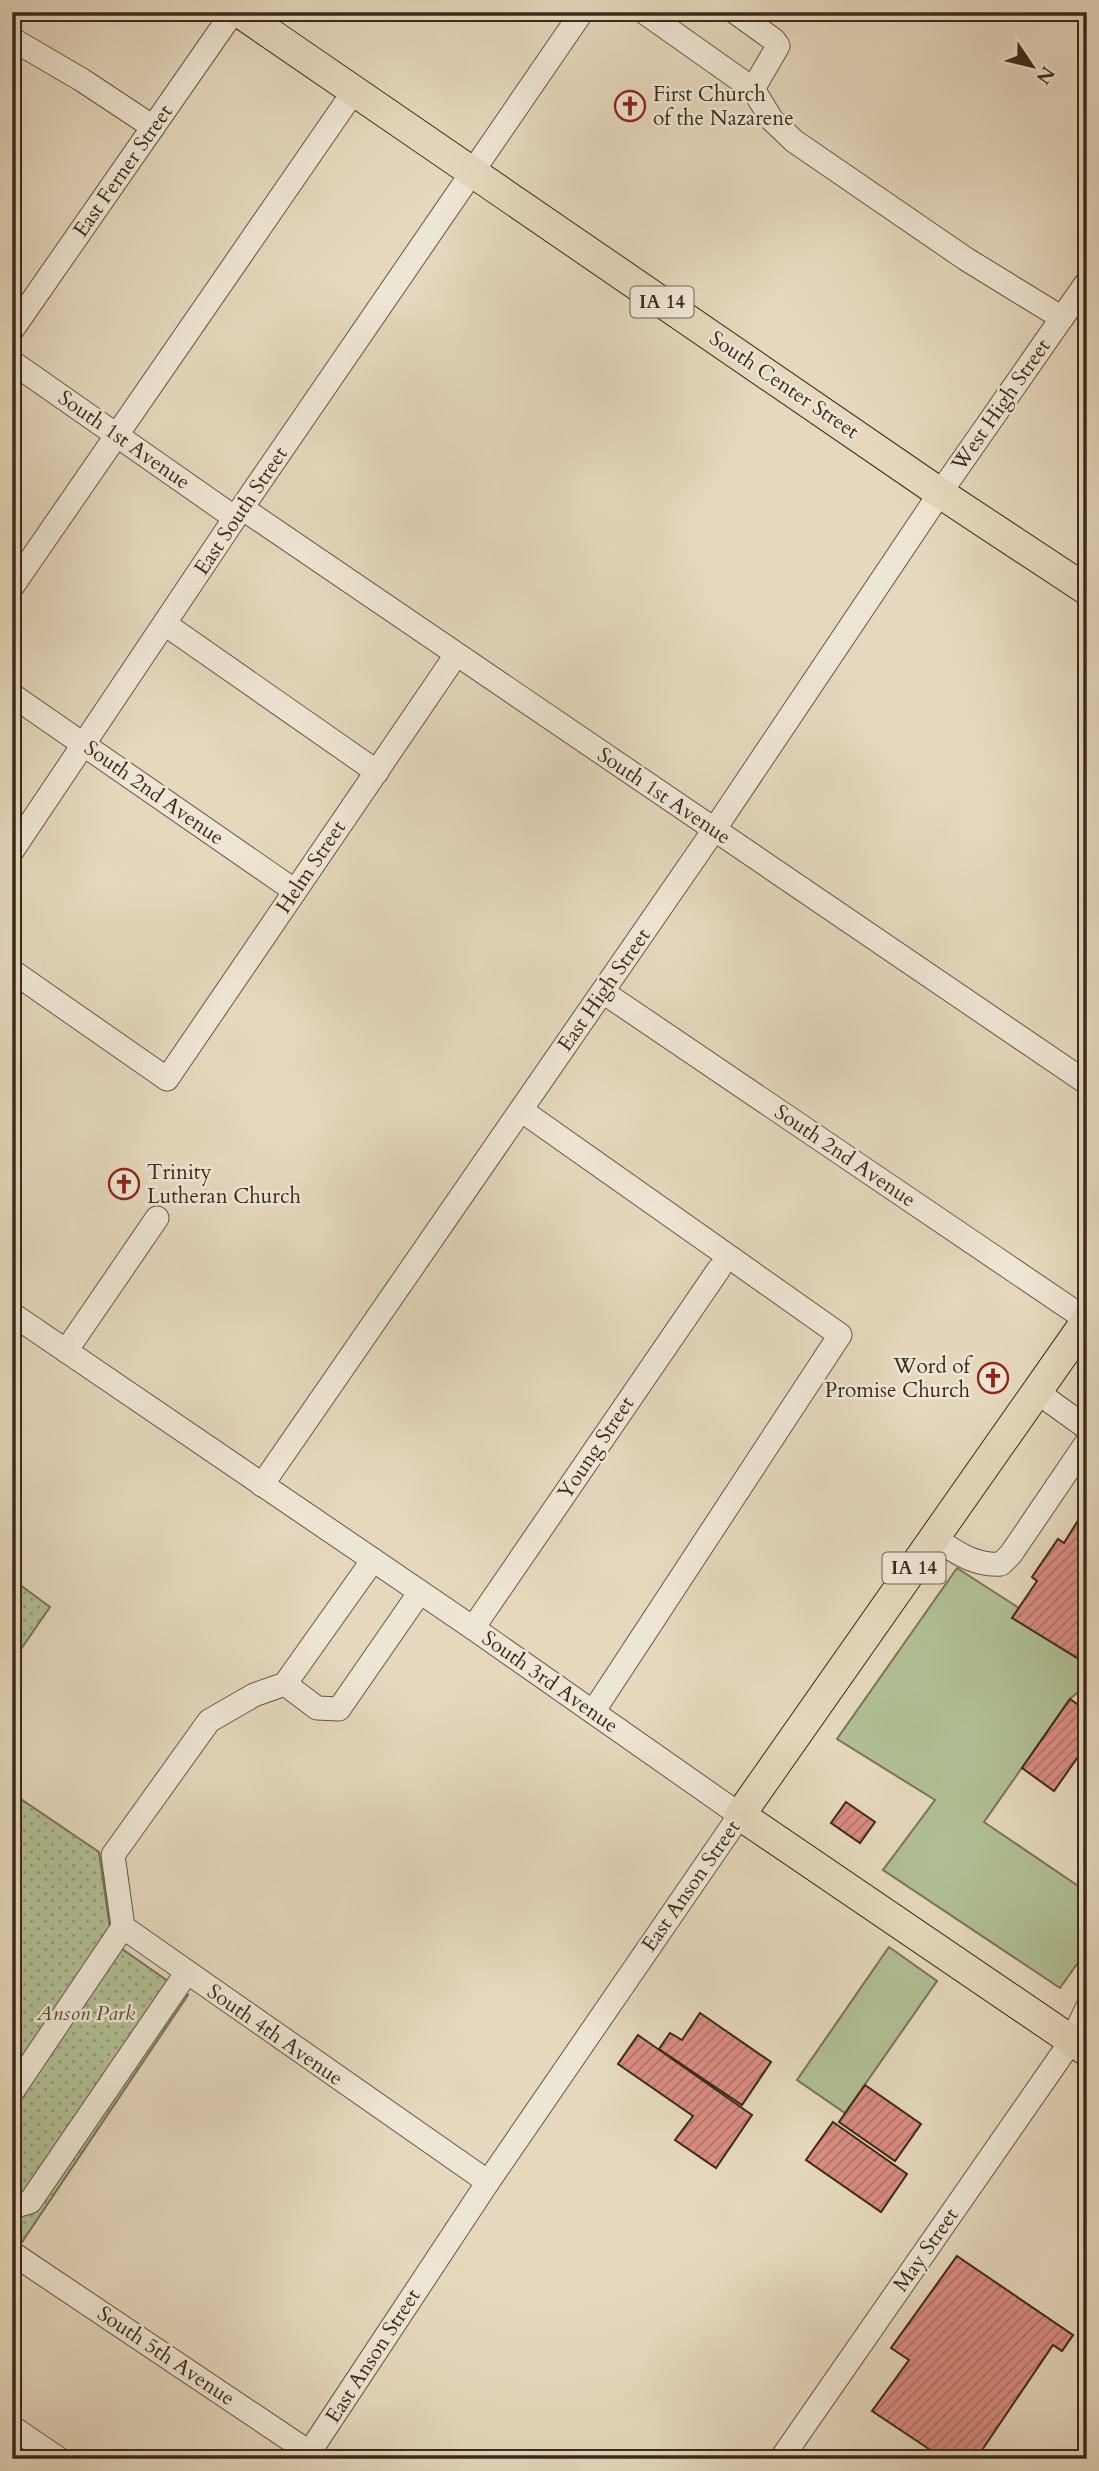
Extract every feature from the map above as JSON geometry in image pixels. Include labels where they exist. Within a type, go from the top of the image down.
[{"type":"main road","name":"South Center Street","points":[[239,12],[1087,590]]},
{"type":"main road","name":"East Anson Street","points":[[740,1815],[1087,1320]]},
{"type":"main road","name":"South 3rd Avenue","points":[[740,1815],[1079,2045]]},
{"type":"street","name":"East Ferner Street","points":[[12,330],[233,12]]},
{"type":"street","name":"East South Street","points":[[12,851],[582,12]]},
{"type":"street","points":[[644,12],[753,89],[772,120],[794,141],[966,259],[1062,318]]},
{"type":"street","points":[[735,12],[774,40],[778,46],[753,89]]},
{"type":"street","points":[[12,39],[82,80],[153,127]]},
{"type":"street","points":[[12,587],[354,90]]},
{"type":"street","name":"West High Street","points":[[940,492],[1087,282]]},
{"type":"street","name":"South 1st Avenue","points":[[12,362],[116,435],[456,654],[1087,1083]]},
{"type":"street","name":"East High Street","points":[[262,1485],[714,830],[940,492]]},
{"type":"street","points":[[165,624],[377,772]]},
{"type":"street","name":"Helm Street","points":[[12,971],[167,1079],[456,654]]},
{"type":"street","name":"South 2nd Avenue","points":[[12,695],[295,891]]},
{"type":"street","name":"South 2nd Avenue","points":[[603,992],[1087,1320]]},
{"type":"street","points":[[521,1110],[840,1335],[593,1712]]},
{"type":"street","points":[[66,1351],[157,1218]]},
{"type":"street","name":"Young Street","points":[[472,1628],[719,1269]]},
{"type":"street","name":"South 3rd Avenue","points":[[12,1314],[420,1592],[740,1815]]},
{"type":"street","points":[[1037,1392],[1087,1428]]},
{"type":"street","points":[[934,1538],[965,1557],[986,1565],[1001,1564],[1011,1554],[1087,1442]]},
{"type":"street","points":[[12,2092],[123,1927],[113,1855],[209,1721],[254,1696],[285,1684],[373,1560]]},
{"type":"street","points":[[285,1684],[317,1708],[339,1709],[420,1592]]},
{"type":"street","name":"East Anson Street","points":[[311,2457],[488,2182],[740,1815]]},
{"type":"street","name":"South 4th Avenue","points":[[123,1927],[488,2182]]},
{"type":"street","points":[[12,2207],[30,2202],[187,1972]]},
{"type":"street","name":"May Street","points":[[781,2459],[1079,2045],[1087,2008]]},
{"type":"street","name":"South 5th Avenue","points":[[12,2253],[311,2457]]},
{"type":"street","points":[[12,2427],[59,2459]]},
{"type":"green space","points":[[957,1568],[1019,1608],[1013,1618],[1083,1662],[1087,1658],[1087,1698],[1078,1692],[1070,1699],[984,1822],[1087,1892],[1087,1950],[1060,1988],[883,1870],[935,1800],[837,1739]]},
{"type":"green space","points":[[12,1579],[50,1607],[12,1662]]},
{"type":"green space","name":"Anson Park","points":[[12,1793],[99,1852],[112,1942],[188,1995],[14,2254]]},
{"type":"green space","points":[[889,1947],[937,1981],[845,2113],[797,2080]]},
{"type":"building","points":[[1082,1514],[1087,1517],[1087,1657],[1084,1662],[1012,1618],[1037,1581],[1032,1577],[1058,1539],[1064,1543]]},
{"type":"building","points":[[1070,1699],[1087,1711],[1087,1744],[1054,1791],[1022,1768]]},
{"type":"building","points":[[846,1802],[875,1822],[860,1843],[831,1823]]},
{"type":"building","points":[[700,2013],[771,2062],[742,2105],[659,2049],[670,2033],[682,2040]]},
{"type":"building","points":[[638,2035],[752,2115],[716,2168],[675,2140],[693,2116],[618,2064]]},
{"type":"building","points":[[865,2085],[921,2124],[895,2161],[839,2122]]},
{"type":"building","points":[[833,2122],[907,2174],[881,2212],[806,2160]]},
{"type":"building","points":[[957,2256],[1073,2335],[1062,2351],[1053,2345],[976,2459],[944,2459],[872,2411],[909,2360],[891,2348]]},
{"type":"place","name":"First Church of the Nazarene","points":[[630,106]]},
{"type":"place","name":"Trinity Lutheran Church","points":[[124,1184]]},
{"type":"place","name":"Word of Promise Church","points":[[993,1378]]}]
